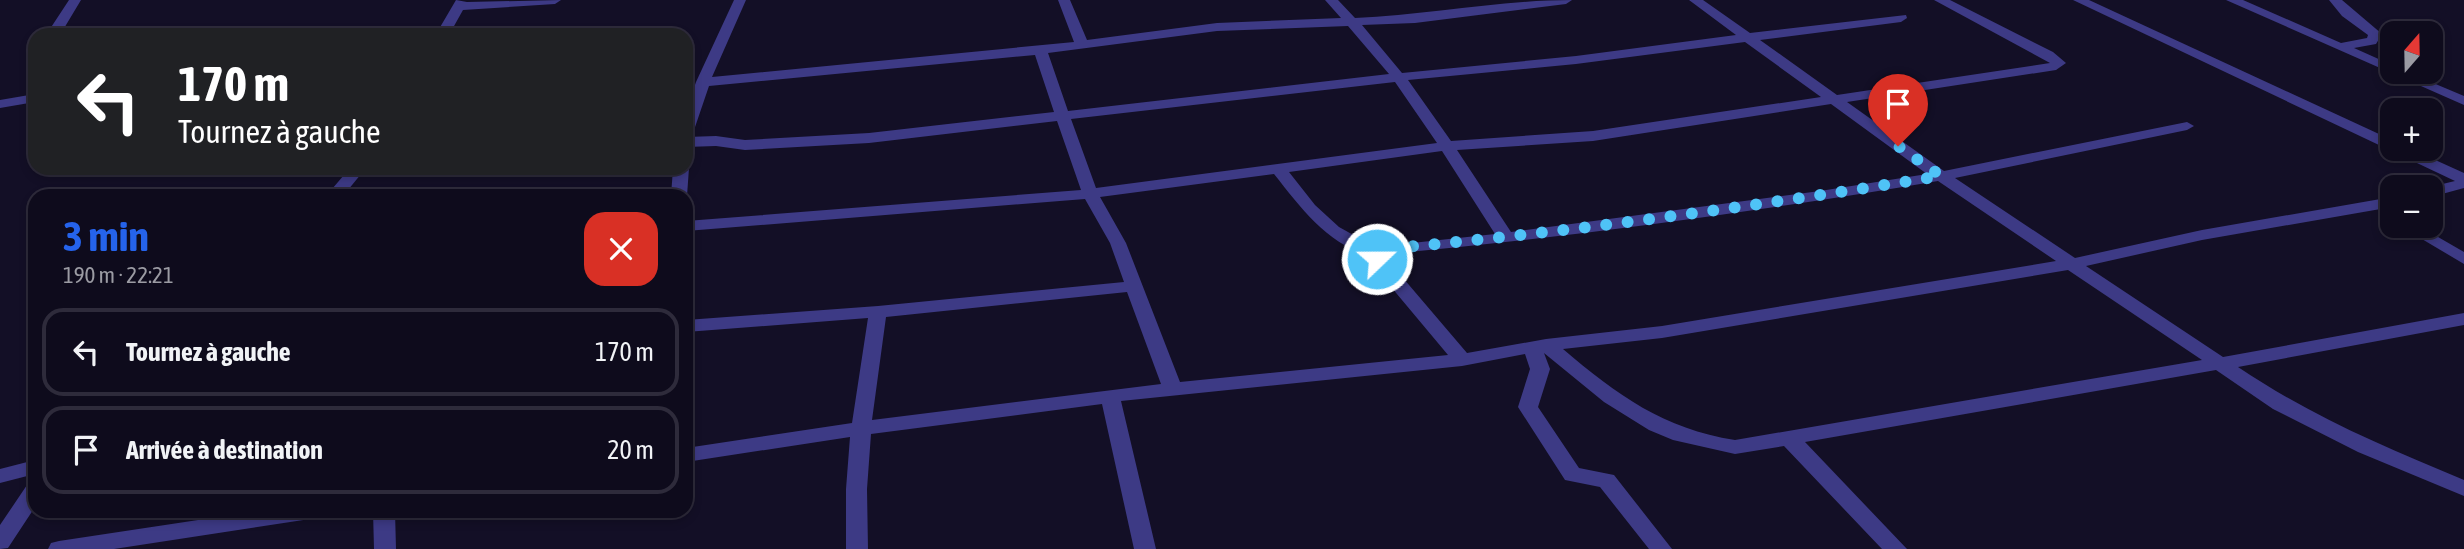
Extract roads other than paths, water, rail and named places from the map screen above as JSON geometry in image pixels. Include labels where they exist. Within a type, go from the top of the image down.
[{"type":"street","points":[[57,28],[75,0]]},
{"type":"street","points":[[446,28],[461,3],[555,0]]},
{"type":"street","points":[[696,90],[740,0]]},
{"type":"street","points":[[1064,0],[1082,44]]},
{"type":"street","points":[[1331,0],[1400,77],[1506,238]]},
{"type":"street","points":[[696,90],[1217,27],[1415,19],[1566,0]]},
{"type":"street","points":[[1695,0],[1747,40],[1941,176],[2280,404],[2365,447],[2464,488]]},
{"type":"street","points":[[693,225],[1090,194],[1446,146],[1593,136],[1834,101],[2056,66],[2059,63],[1940,0]]},
{"type":"street","points":[[2079,0],[2380,140]]},
{"type":"street","points":[[2232,0],[2380,65]]},
{"type":"street","points":[[2336,0],[2347,13],[2375,34],[2371,41],[2339,47]]},
{"type":"street","points":[[693,142],[716,141],[745,145],[869,138],[1400,77],[1576,61],[1901,18]]},
{"type":"street","points":[[1040,50],[1090,194],[1118,243],[1172,391]]},
{"type":"street","points":[[2424,84],[2464,101]]},
{"type":"street","points":[[0,104],[28,99]]},
{"type":"street","points":[[1278,169],[1313,213],[1340,237],[1355,247],[1377,253],[1384,249],[1506,238],[1820,196],[1941,176],[2187,126]]},
{"type":"street","points":[[2423,161],[2464,181]]},
{"type":"street","points":[[340,189],[352,175]]},
{"type":"street","points":[[2443,188],[2464,181]]},
{"type":"street","points":[[693,454],[861,428],[1110,396],[1462,360],[1539,346],[1662,332],[2071,264],[2202,235],[2380,205]]},
{"type":"street","points":[[2428,238],[2464,259]]},
{"type":"street","points":[[1377,253],[1377,259],[1462,360]]},
{"type":"street","points":[[693,325],[878,312],[1133,286]]},
{"type":"street","points":[[857,549],[854,507],[861,428],[878,312]]},
{"type":"street","points":[[1539,346],[1605,396],[1676,434],[1706,444],[1735,447],[2464,319]]},
{"type":"street","points":[[1539,346],[1540,369],[1528,407],[1572,474],[1607,480],[1661,549]]},
{"type":"street","points":[[1110,396],[1145,549]]},
{"type":"street","points":[[1787,437],[1896,549]]},
{"type":"street","points":[[0,476],[28,469]]},
{"type":"street","points":[[0,542],[28,500]]},
{"type":"street","points":[[59,549],[264,518]]},
{"type":"street","points":[[384,518],[385,549]]}]
